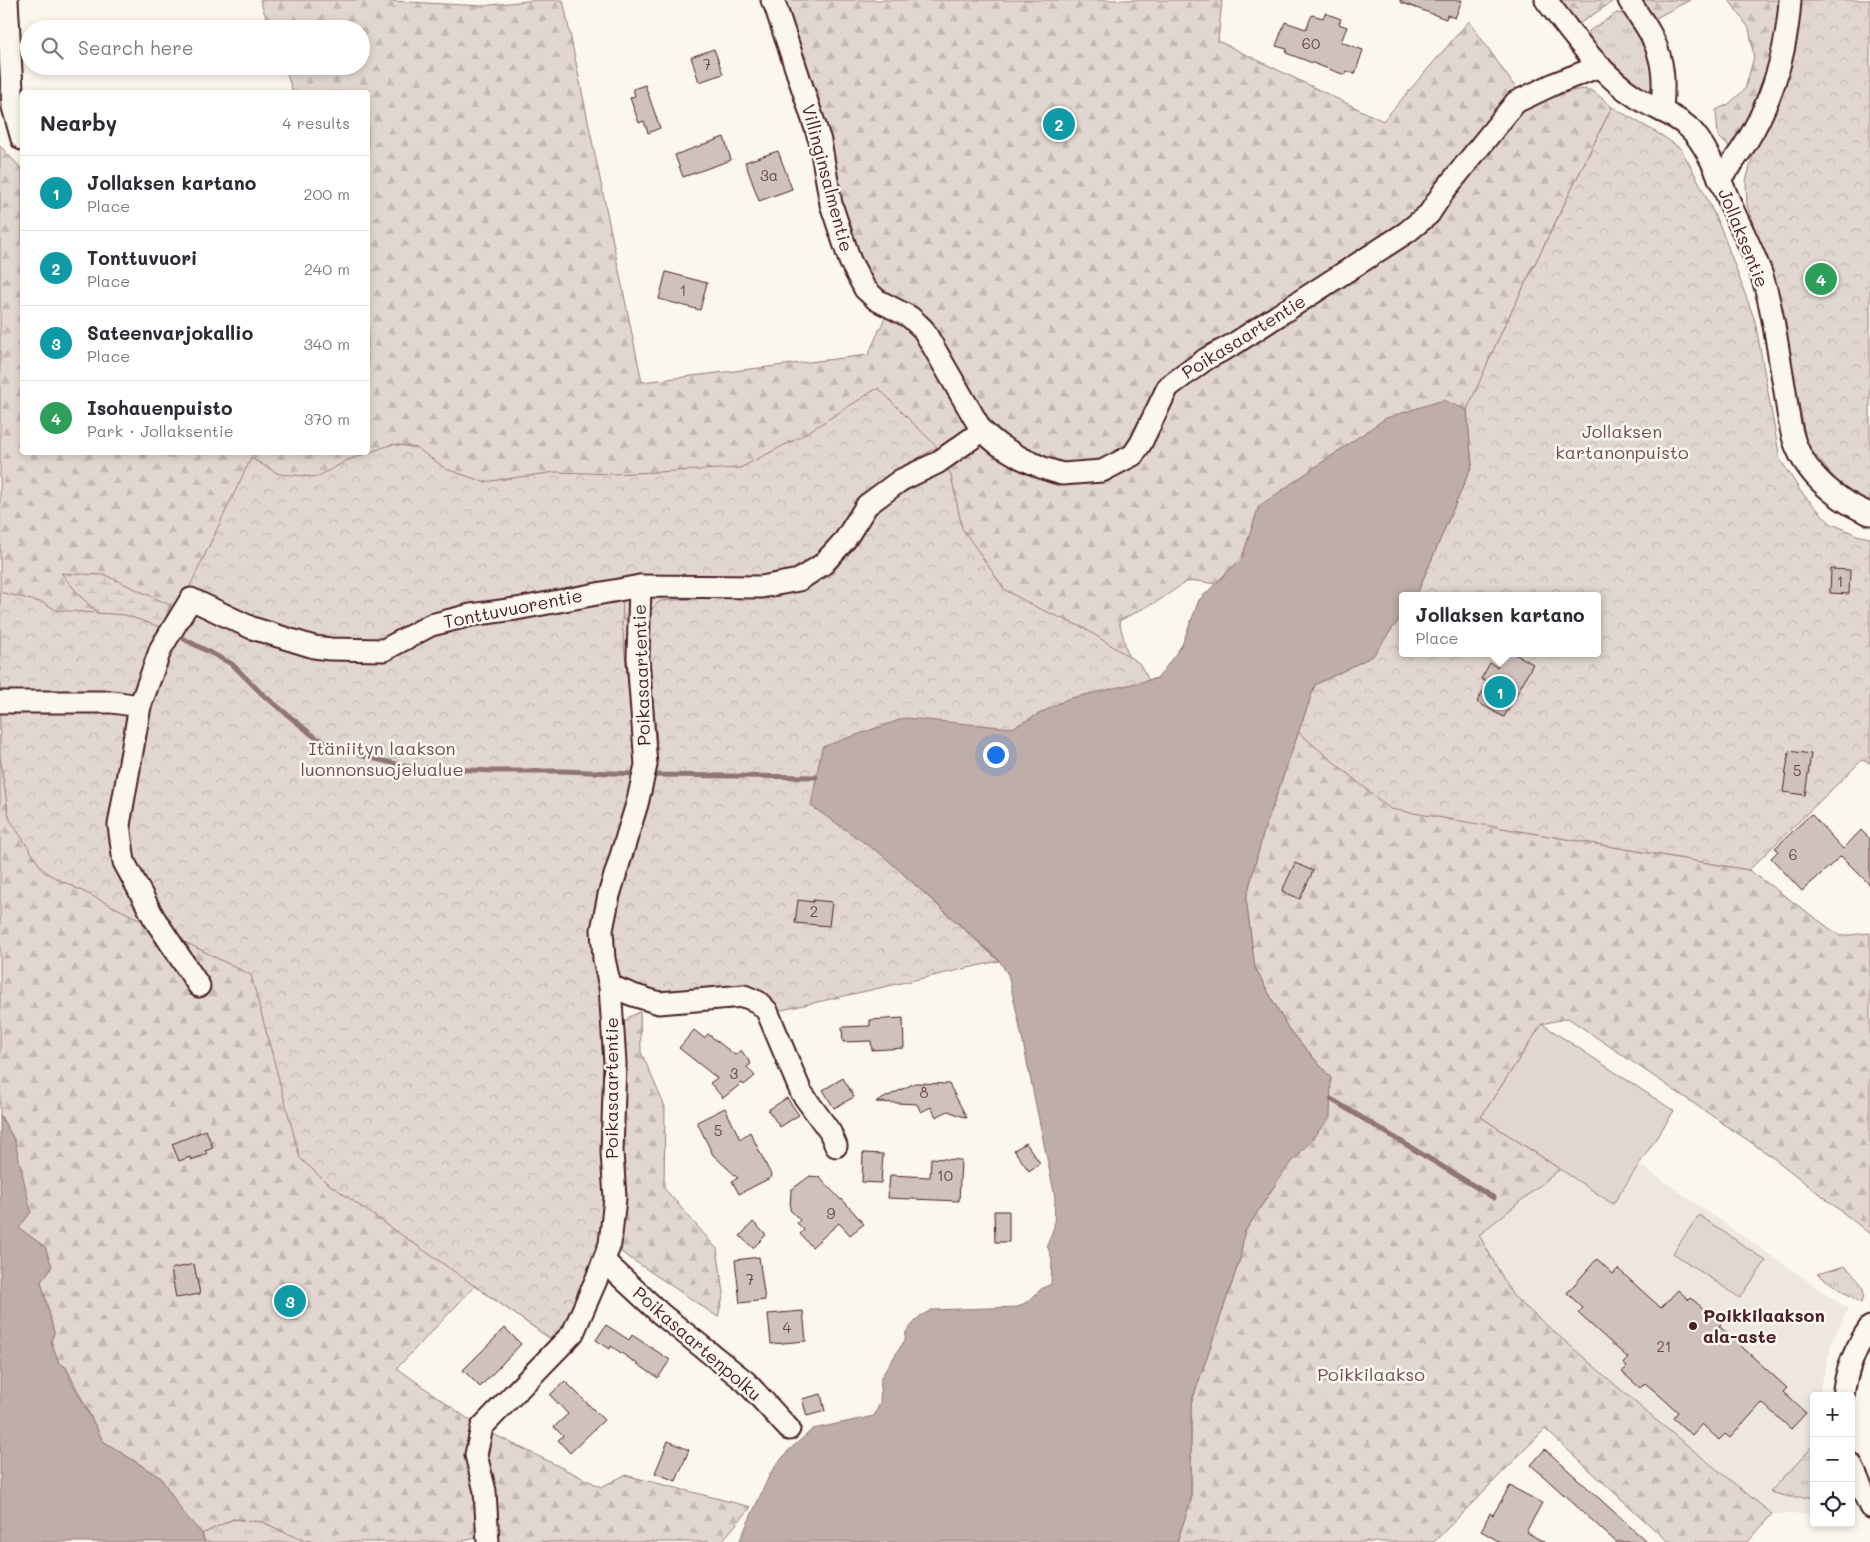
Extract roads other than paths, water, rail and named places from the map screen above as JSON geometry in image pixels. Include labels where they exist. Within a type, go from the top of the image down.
[{"type":"street","points":[[7,0],[12,107],[20,135]]},
{"type":"street","name":"Villinginsalmentie","points":[[772,0],[820,141],[831,204],[850,261],[865,289],[877,300],[910,317],[923,329],[982,431]]},
{"type":"street","name":"Jollaksentie","points":[[1546,0],[1614,81],[1636,97],[1688,127],[1702,144],[1762,276],[1776,337],[1790,426],[1796,444],[1812,472],[1821,483],[1856,508],[1870,514]]},
{"type":"street","points":[[1629,0],[1652,38],[1659,55],[1664,74],[1662,111]]},
{"type":"street","points":[[1719,179],[1736,160],[1770,95],[1780,67],[1790,0]]},
{"type":"street","name":"Poikasaartentie","points":[[488,1542],[485,1491],[476,1455],[482,1427],[572,1334],[610,1244],[615,1198],[612,1152],[615,1063],[610,986],[604,959],[602,930],[609,896],[637,804],[646,765],[638,658],[640,586],[760,587],[799,580],[824,564],[845,540],[867,505],[901,480],[937,463],[982,431],[998,445],[1021,458],[1062,474],[1102,471],[1117,464],[1133,455],[1141,443],[1168,387],[1206,359],[1234,344],[1407,232],[1429,214],[1444,191],[1516,102],[1556,83],[1600,66]]},
{"type":"street","name":"Tonttuvuorentie","points":[[140,706],[161,648],[191,600],[252,628],[314,647],[384,650],[432,625],[471,615],[516,609],[640,586]]},
{"type":"street","points":[[0,702],[112,702],[140,706],[118,825],[124,862],[154,918],[199,986]]},
{"type":"street","points":[[610,986],[659,1003],[744,996],[758,1002],[767,1010],[801,1092],[830,1132],[836,1146]]},
{"type":"street","name":"Poikasaartenpolku","points":[[604,1261],[661,1314],[746,1382],[789,1429]]},
{"type":"street","points":[[1844,1392],[1847,1372],[1861,1340],[1870,1327]]},
{"type":"street","points":[[1855,1473],[1870,1507]]},
{"type":"waterway","points":[[184,639],[232,664],[261,693],[316,738],[363,756],[409,767],[635,774]]},
{"type":"waterway","points":[[653,775],[816,777]]},
{"type":"waterway","points":[[1331,1099],[1494,1198]]},
{"type":"place","name":"Tonttuvuori","points":[[1059,124]]},
{"type":"place","name":"Isohauenpuisto","points":[[1821,279]]},
{"type":"place","name":"Jollaksen kartano","points":[[1500,692]]},
{"type":"place","name":"Sateenvarjokallio","points":[[290,1301]]},
{"type":"place","name":"Poikkilaakson ala-aste","points":[[1693,1326]]},
{"type":"park label","name":"Jollaksen kartanonpuisto","points":[[1622,442]]},
{"type":"park label","name":"Itäniityn laakson luonnonsuojelualue","points":[[382,760]]},
{"type":"park label","name":"Poikkilaakso","points":[[1371,1375]]}]
